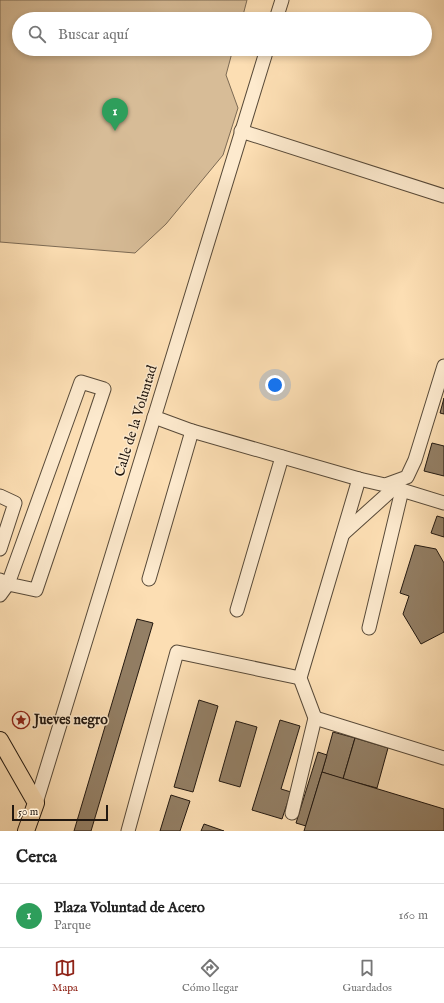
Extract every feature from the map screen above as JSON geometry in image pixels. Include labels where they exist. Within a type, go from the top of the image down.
[{"type":"main road","points":[[0,740],[36,803],[26,831]]},
{"type":"street","points":[[278,12],[282,0]]},
{"type":"street","name":"Calle de la Voluntad","points":[[36,803],[265,56]]},
{"type":"street","points":[[241,132],[444,196]]},
{"type":"street","points":[[343,534],[407,477],[415,460],[444,366]]},
{"type":"street","points":[[0,595],[4,582],[81,382],[104,389],[36,590],[4,582]]},
{"type":"street","points":[[154,417],[192,432],[444,502]]},
{"type":"street","points":[[149,579],[192,432]]},
{"type":"street","points":[[237,610],[282,457]]},
{"type":"street","points":[[292,813],[315,718],[300,678],[359,479]]},
{"type":"street","points":[[369,628],[394,488]]},
{"type":"street","points":[[0,496],[15,503],[0,549]]},
{"type":"street","points":[[128,831],[178,652],[300,678]]},
{"type":"street","points":[[315,718],[444,758]]},
{"type":"shaded area","points":[[0,0],[247,0],[244,12],[12,12],[12,56],[231,56],[226,75],[238,108],[223,155],[166,224],[135,253],[0,242]]},
{"type":"building","points":[[444,398],[444,414],[440,413]]},
{"type":"building","points":[[432,443],[444,446],[444,476],[424,471]]},
{"type":"building","points":[[437,516],[444,518],[444,537],[431,533]]},
{"type":"building","points":[[415,545],[436,549],[444,563],[444,632],[421,644],[403,614],[409,596],[400,593]]},
{"type":"building","points":[[137,619],[153,623],[91,831],[74,831]]},
{"type":"building","points":[[199,700],[218,706],[193,792],[174,787]]},
{"type":"building","points":[[280,720],[300,726],[281,789],[291,792],[282,819],[252,810]]},
{"type":"building","points":[[236,721],[257,727],[240,787],[219,781]]},
{"type":"building","points":[[333,732],[355,738],[343,779],[322,772]]},
{"type":"building","points":[[355,738],[388,748],[377,788],[343,779]]},
{"type":"building","points":[[318,752],[327,755],[306,826],[296,823]]},
{"type":"building","points":[[322,772],[444,809],[444,831],[304,831]]},
{"type":"building","points":[[171,795],[190,801],[180,831],[160,831]]},
{"type":"building","points":[[204,824],[224,831],[201,831]]},
{"type":"place","name":"Plaza Voluntad de Acero","points":[[115,131]]},
{"type":"place","name":"Jueves negro","points":[[21,720]]}]
